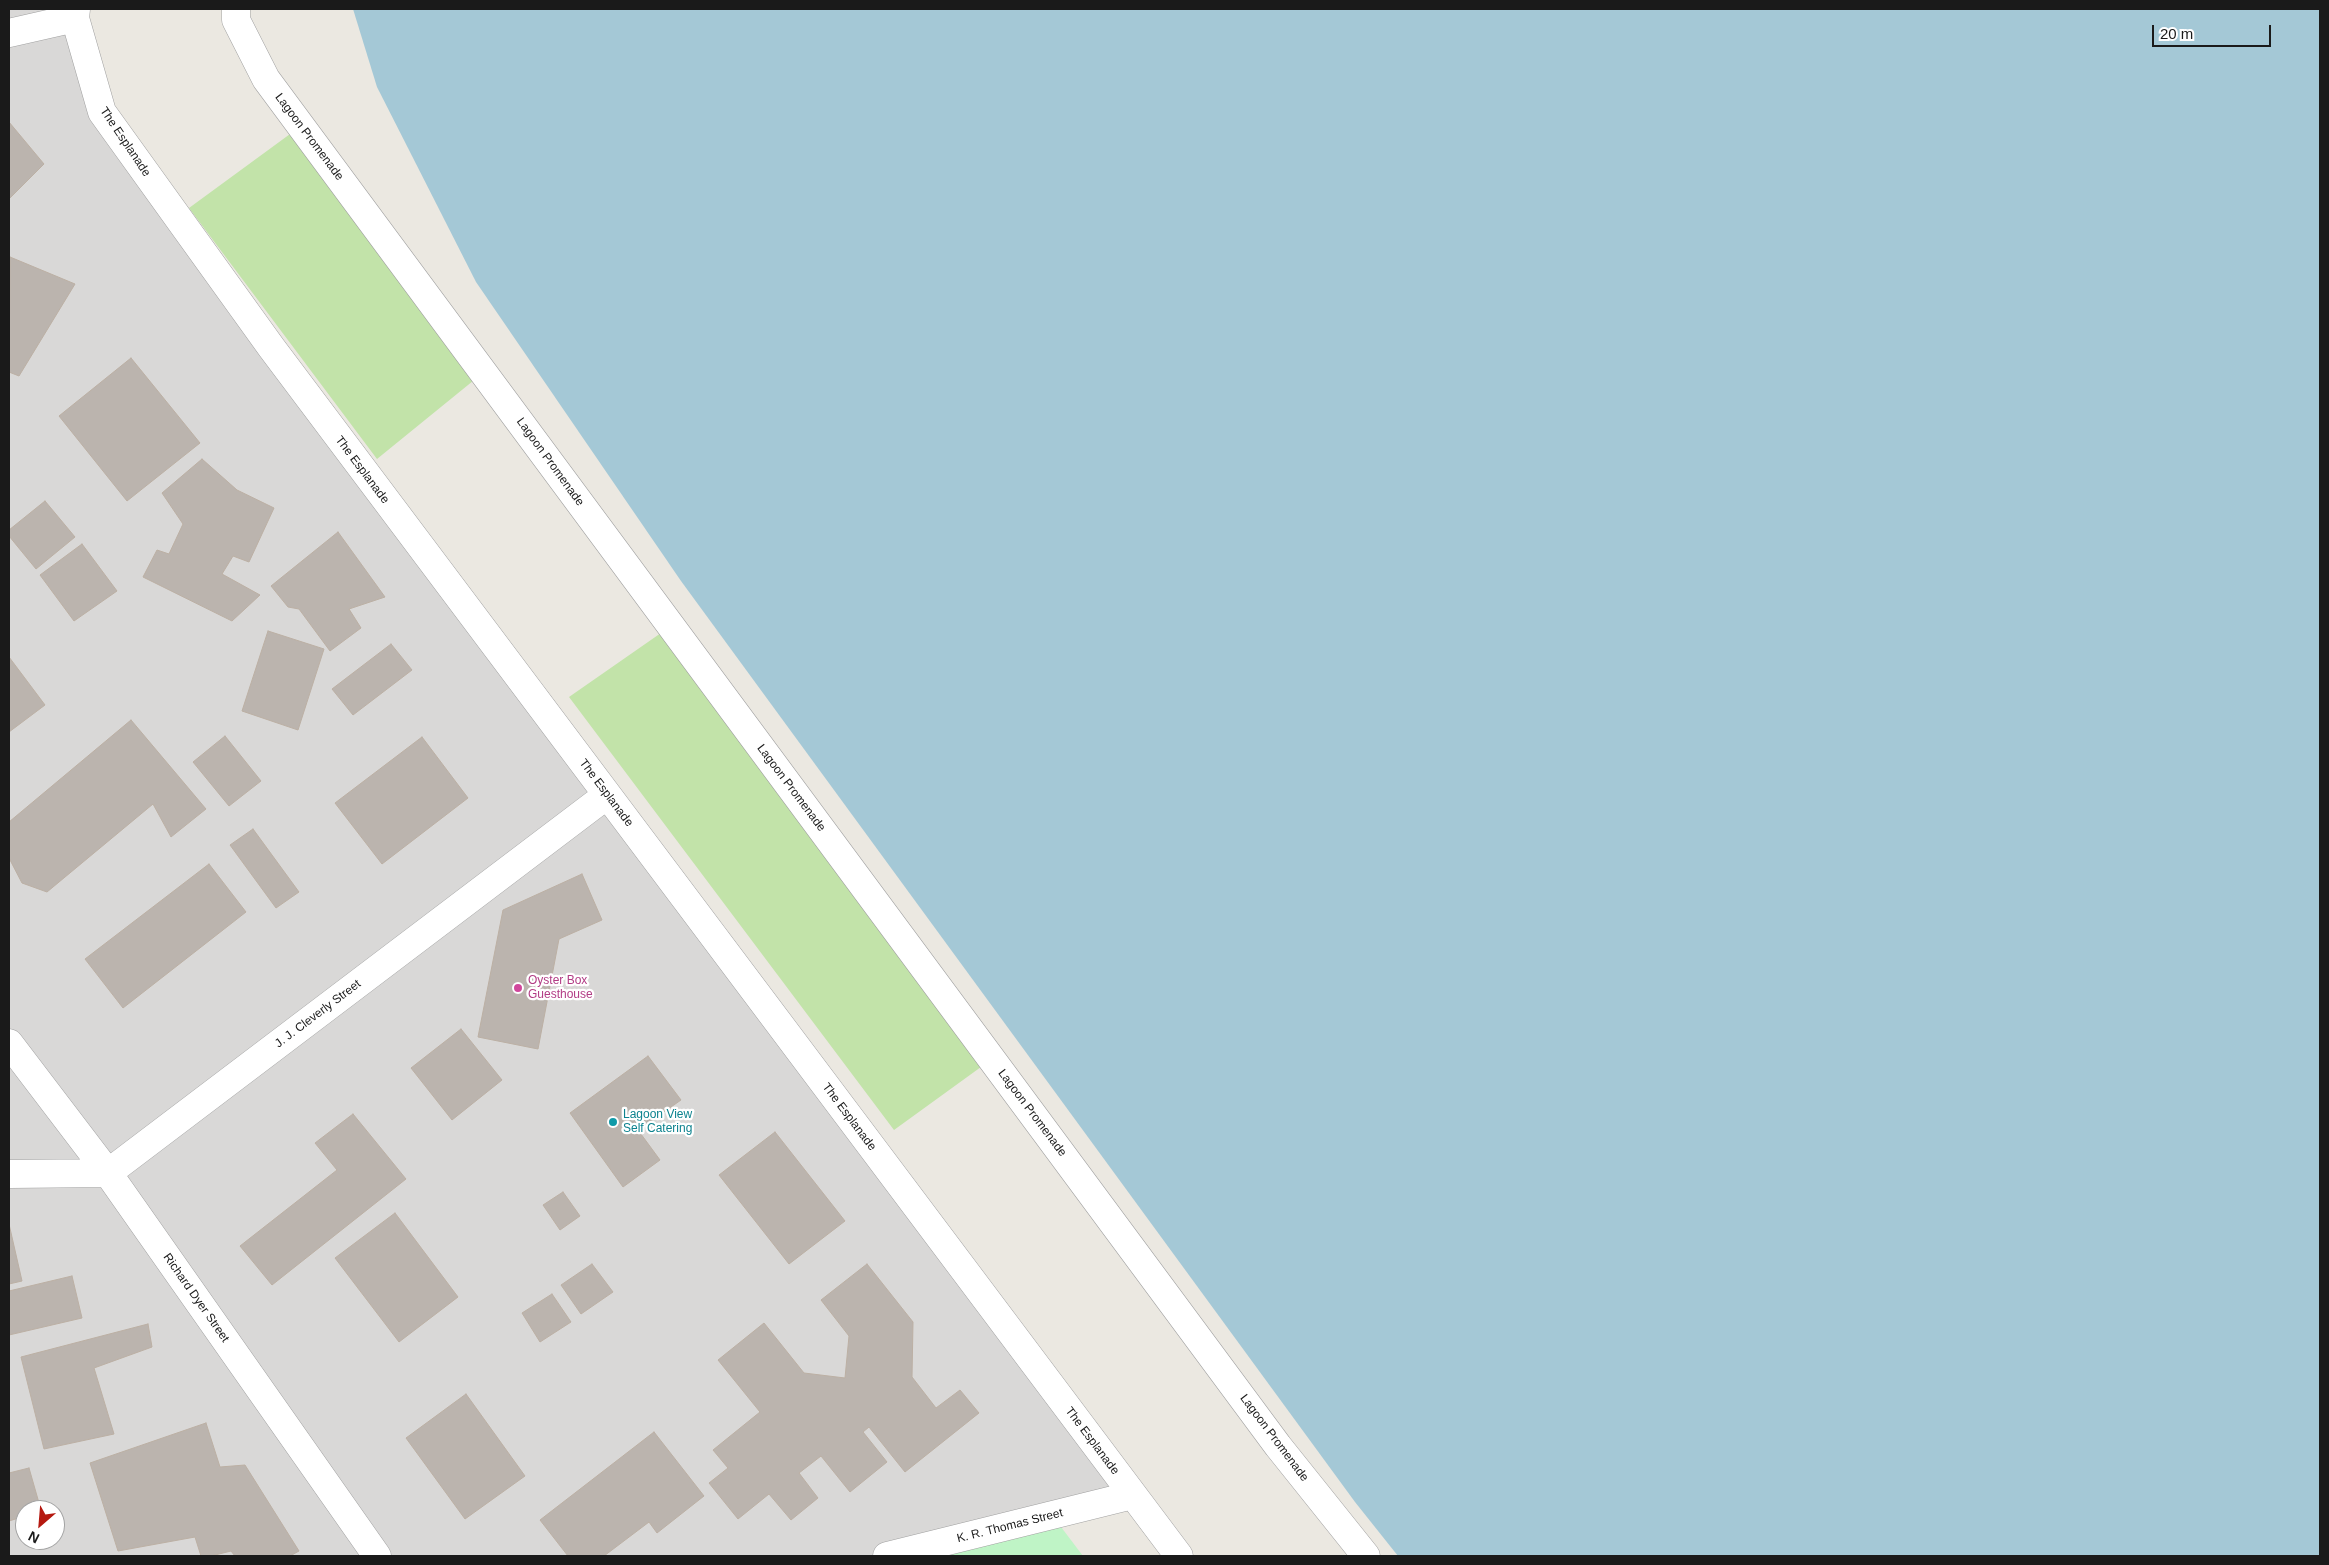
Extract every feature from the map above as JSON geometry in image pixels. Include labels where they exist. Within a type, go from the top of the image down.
[{"type":"street","name":"Lagoon Promenade","points":[[236,9],[236,20],[266,79],[1272,1438],[1366,1556]]},
{"type":"street","points":[[9,33],[76,13]]},
{"type":"street","name":"The Esplanade","points":[[76,13],[102,112],[271,347],[1179,1556]]},
{"type":"street","name":"J. J. Cleverly Street","points":[[108,1173],[607,795]]},
{"type":"street","name":"Richard Dyer Street","points":[[9,1043],[108,1173],[377,1556]]},
{"type":"street","points":[[9,1174],[108,1173]]},
{"type":"street","name":"K. R. Thomas Street","points":[[887,1556],[1133,1495]]},
{"type":"shaded area","points":[[9,9],[76,9],[102,112],[1133,1495],[887,1556],[9,1556]]},
{"type":"green space","points":[[301,126],[484,372],[377,459],[189,208]]},
{"type":"green space","points":[[671,626],[992,1059],[894,1130],[569,697]]},
{"type":"green space","points":[[1052,1515],[1083,1556],[887,1556]]},
{"type":"water","points":[[353,9],[2320,9],[2320,1556],[1398,1556],[1355,1502],[681,581],[476,282],[377,87]]},
{"type":"building","points":[[9,122],[44,164],[9,199]]},
{"type":"building","points":[[10,257],[75,284],[19,376],[9,372]]},
{"type":"building","points":[[131,358],[200,443],[127,501],[59,416]]},
{"type":"building","points":[[202,459],[237,490],[274,508],[249,562],[233,556],[222,574],[260,595],[232,621],[143,577],[157,550],[169,554],[183,524],[162,493]]},
{"type":"building","points":[[45,501],[75,537],[36,569],[9,536],[9,530]]},
{"type":"building","points":[[338,532],[385,597],[349,609],[361,628],[330,651],[299,609],[288,607],[271,586]]},
{"type":"building","points":[[82,544],[117,591],[74,621],[40,575]]},
{"type":"building","points":[[268,631],[324,649],[298,730],[242,711]]},
{"type":"building","points":[[391,644],[412,670],[353,715],[332,689]]},
{"type":"building","points":[[9,657],[45,705],[9,732]]},
{"type":"building","points":[[131,720],[206,809],[171,837],[153,804],[47,892],[22,883],[9,858],[9,822]]},
{"type":"building","points":[[225,736],[261,781],[229,806],[193,762]]},
{"type":"building","points":[[422,737],[468,798],[382,864],[335,803]]},
{"type":"building","points":[[253,829],[299,892],[276,908],[230,845]]},
{"type":"building","points":[[209,864],[246,912],[123,1008],[85,959]]},
{"type":"building","name":"Oyster Box Guesthouse","points":[[582,874],[602,920],[559,939],[538,1049],[478,1037],[503,910]]},
{"type":"building","points":[[461,1029],[502,1080],[452,1120],[411,1068]]},
{"type":"building","name":"Lagoon View Self Catering","points":[[648,1056],[681,1100],[638,1130],[660,1160],[623,1187],[570,1113]]},
{"type":"building","points":[[353,1114],[406,1179],[272,1285],[240,1246],[337,1170],[315,1143]]},
{"type":"building","points":[[775,1132],[845,1221],[789,1264],[719,1175]]},
{"type":"building","points":[[563,1192],[580,1216],[560,1230],[543,1205]]},
{"type":"building","points":[[395,1213],[458,1297],[399,1342],[335,1258]]},
{"type":"building","points":[[9,1224],[22,1281],[9,1284]]},
{"type":"building","points":[[592,1264],[613,1292],[581,1314],[561,1285]]},
{"type":"building","points":[[867,1264],[913,1322],[912,1377],[936,1408],[960,1390],[979,1413],[905,1472],[869,1427],[863,1432],[887,1462],[850,1492],[821,1456],[799,1473],[818,1498],[791,1520],[769,1494],[738,1519],[709,1483],[728,1468],[713,1450],[760,1412],[718,1360],[764,1323],[804,1373],[845,1378],[849,1336],[821,1300]]},
{"type":"building","points":[[72,1276],[82,1318],[9,1335],[9,1291]]},
{"type":"building","points":[[552,1294],[571,1322],[540,1342],[522,1313]]},
{"type":"building","points":[[148,1324],[152,1347],[94,1368],[114,1434],[44,1449],[21,1357]]},
{"type":"building","points":[[466,1394],[525,1476],[465,1519],[406,1438]]},
{"type":"building","points":[[206,1423],[220,1467],[245,1465],[299,1551],[290,1556],[235,1556],[231,1551],[211,1556],[201,1556],[195,1537],[118,1551],[90,1463]]},
{"type":"building","points":[[654,1432],[704,1496],[657,1533],[649,1522],[604,1556],[568,1556],[540,1520]]},
{"type":"building","points":[[29,1468],[38,1500],[15,1500],[15,1519],[9,1521],[9,1473]]},
{"type":"place","name":"Oyster Box Guesthouse","points":[[518,988]]},
{"type":"place","name":"Lagoon View Self Catering","points":[[613,1122]]}]
